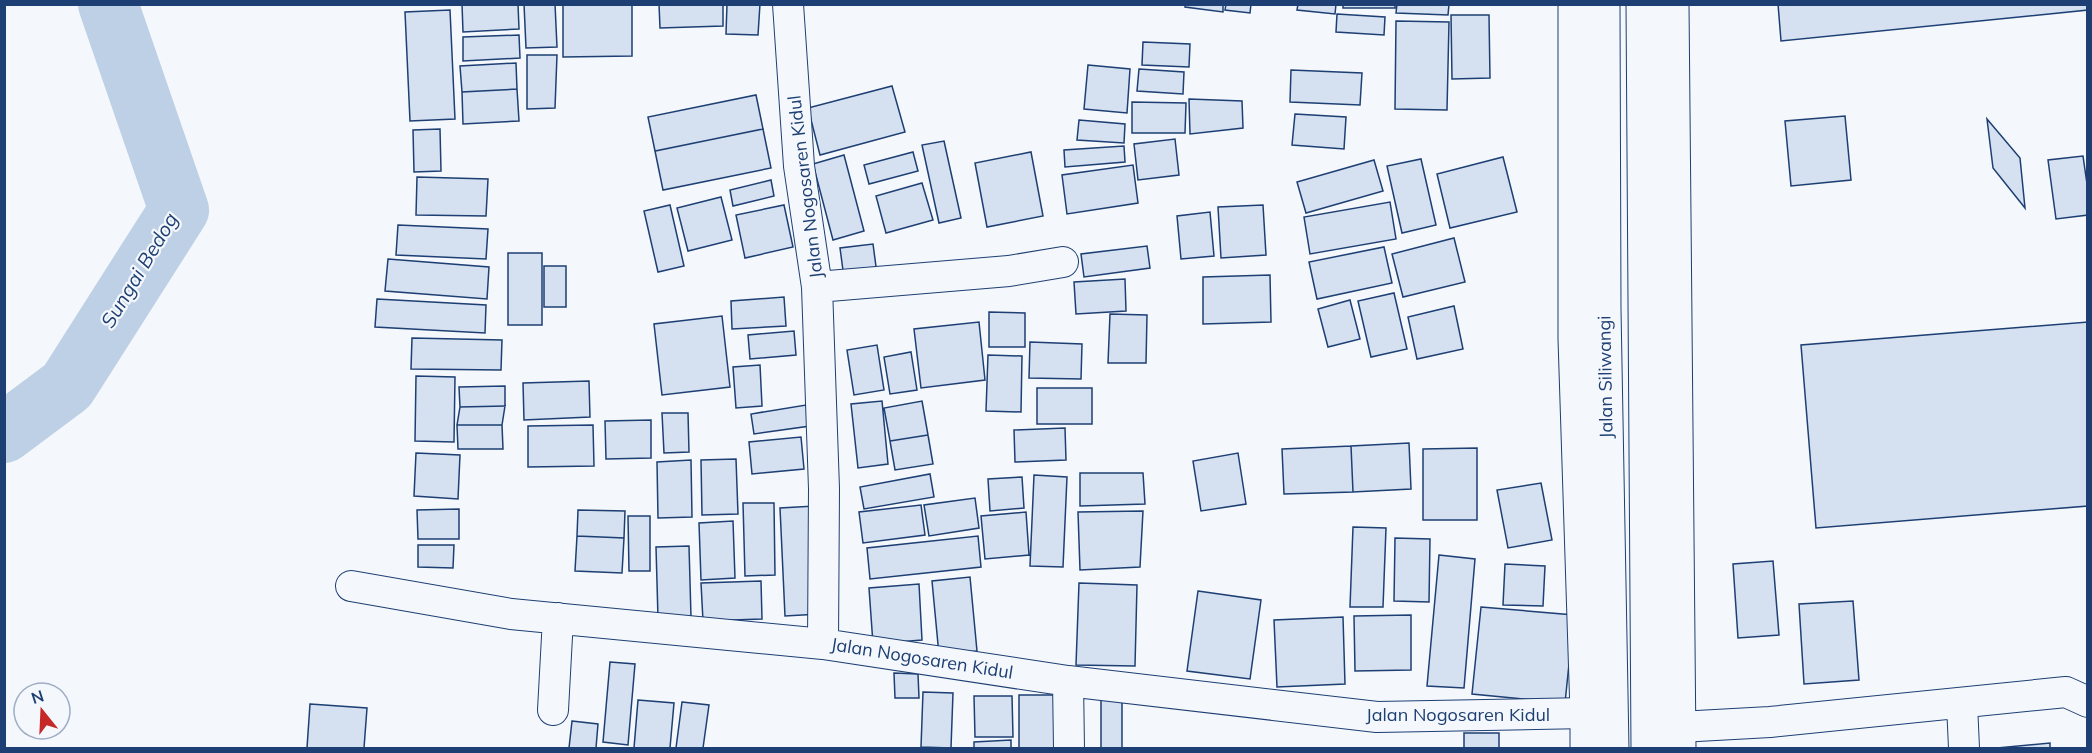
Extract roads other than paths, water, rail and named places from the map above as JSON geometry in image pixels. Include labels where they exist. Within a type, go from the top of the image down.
[{"type":"main road","points":[[1575,4],[1575,339],[1587,748]]},
{"type":"main road","name":"Jalan Siliwangi","points":[[1603,4],[1604,309],[1612,748]]},
{"type":"main road","points":[[1643,4],[1648,748]]},
{"type":"main road","points":[[1672,4],[1679,738]]},
{"type":"street","name":"Jalan Nogosaren Kidul","points":[[788,4],[799,166],[817,287],[824,489],[823,644],[1068,681],[1377,717],[1587,712]]},
{"type":"street","points":[[817,287],[1000,272],[1064,262]]},
{"type":"street","points":[[351,586],[511,614],[823,644]]},
{"type":"street","points":[[553,710],[558,618]]},
{"type":"street","points":[[1068,681],[1068,748]]},
{"type":"street","points":[[1679,738],[1770,722],[2066,692],[2088,702]]},
{"type":"street","points":[[1962,704],[1964,748]]},
{"type":"waterway","name":"Sungai Bedog","points":[[4,433],[67,386],[179,210],[108,4]]}]
